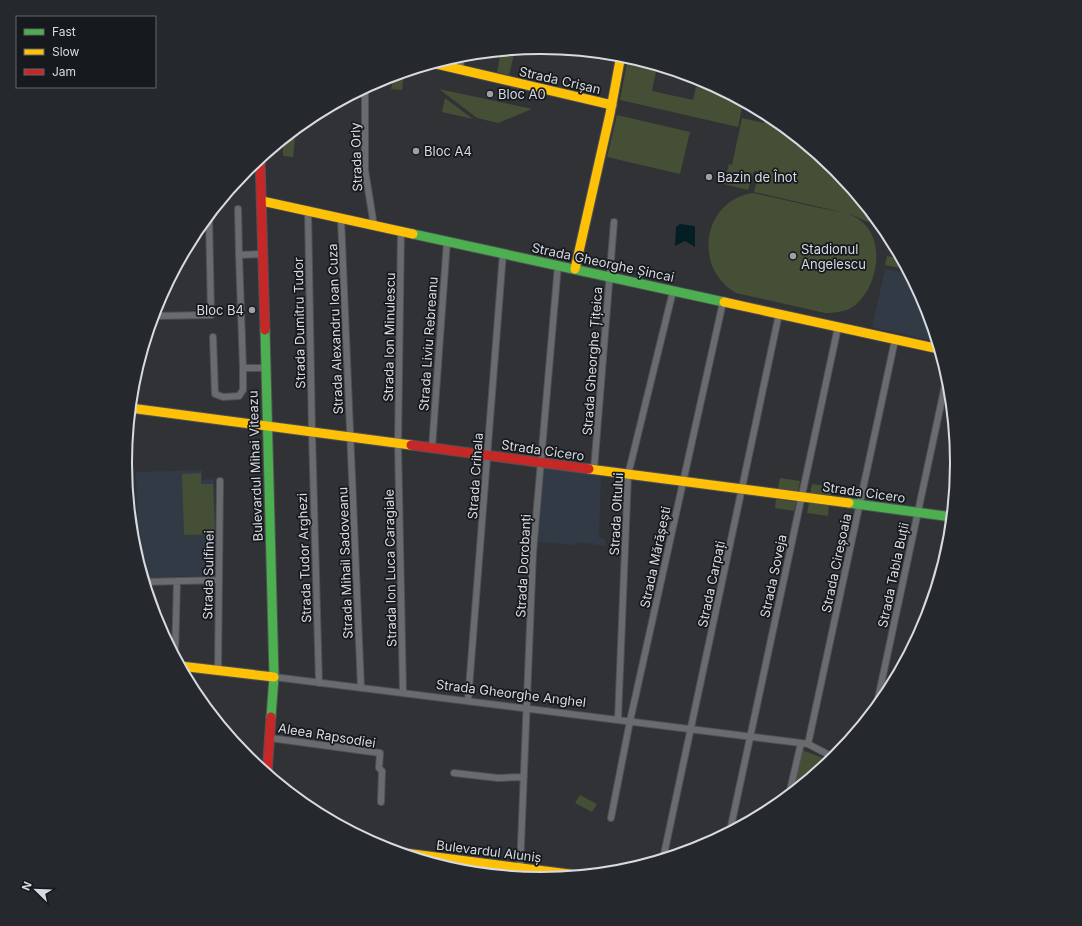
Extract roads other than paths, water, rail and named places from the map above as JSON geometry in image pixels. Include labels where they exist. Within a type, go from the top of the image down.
[{"type":"street","points":[[460,70],[461,62]]},
{"type":"street","points":[[575,269],[612,105],[620,62]]},
{"type":"street","name":"Strada Crișan","points":[[443,66],[612,105]]},
{"type":"street","name":"Strada Orly","points":[[365,94],[365,170],[374,226]]},
{"type":"street","name":"Bulevardul Mihai Viteazu","points":[[260,166],[274,677],[268,768]]},
{"type":"street","name":"Strada Gheorghe Șincai","points":[[262,201],[933,348]]},
{"type":"street","points":[[212,337],[214,394],[223,396],[239,396],[243,390],[243,368],[238,209]]},
{"type":"street","name":"Strada Dumitru Tudor","points":[[308,212],[312,433]]},
{"type":"street","name":"Strada Alexandru Ioan Cuza","points":[[341,219],[351,437]]},
{"type":"street","name":"Strada Gheorghe Țițeica","points":[[594,470],[614,222]]},
{"type":"street","points":[[160,316],[211,315],[209,225]]},
{"type":"street","name":"Strada Ion Minulescu","points":[[398,444],[401,231]]},
{"type":"street","name":"Strada Liviu Rebreanu","points":[[432,448],[447,241]]},
{"type":"street","name":"Strada Crihala","points":[[468,701],[503,253]]},
{"type":"street","points":[[239,255],[263,254]]},
{"type":"street","name":"Strada Dorobanți","points":[[520,868],[528,708],[533,553],[558,265]]},
{"type":"street","name":"Strada Oltului","points":[[618,720],[628,475],[673,291]]},
{"type":"street","name":"Strada Mărășești","points":[[611,818],[630,721],[723,302]]},
{"type":"street","name":"Strada Carpați","points":[[664,852],[690,728],[743,489],[779,314]]},
{"type":"street","name":"Strada Soveja","points":[[731,825],[749,736],[838,327]]},
{"type":"street","name":"Strada Cireșoaia","points":[[808,744],[895,340]]},
{"type":"street","points":[[243,368],[266,368]]},
{"type":"street","name":"Strada Tabla Buții","points":[[879,692],[944,392]]},
{"type":"street","name":"Strada Cicero","points":[[135,409],[947,516]]},
{"type":"street","name":"Strada Tudor Arghezi","points":[[312,433],[319,683]]},
{"type":"street","name":"Strada Mihail Sadoveanu","points":[[351,437],[361,688]]},
{"type":"street","name":"Strada Ion Luca Caragiale","points":[[398,444],[404,693]]},
{"type":"street","name":"Strada Sulfinei","points":[[218,670],[220,481]]},
{"type":"street","points":[[150,582],[219,580]]},
{"type":"street","points":[[175,646],[177,581]]},
{"type":"street","name":"Strada Gheorghe Anghel","points":[[187,667],[690,728],[801,743],[808,744],[828,754]]},
{"type":"street","name":"Aleea Rapsodiei","points":[[270,738],[380,754],[379,768],[382,771],[381,802]]},
{"type":"street","points":[[791,786],[801,743]]},
{"type":"street","points":[[454,773],[498,778],[524,777]]},
{"type":"street","name":"Bulevardul Aluniș","points":[[429,856],[550,872]]},
{"type":"place","name":"Bloc A0","points":[[490,94]]},
{"type":"place","name":"Bloc A4","points":[[416,151]]},
{"type":"place","name":"Bazin de Înot","points":[[709,177]]},
{"type":"place","name":"Stadionul Angelescu","points":[[793,256]]},
{"type":"place","name":"Bloc B4","points":[[252,310]]}]
